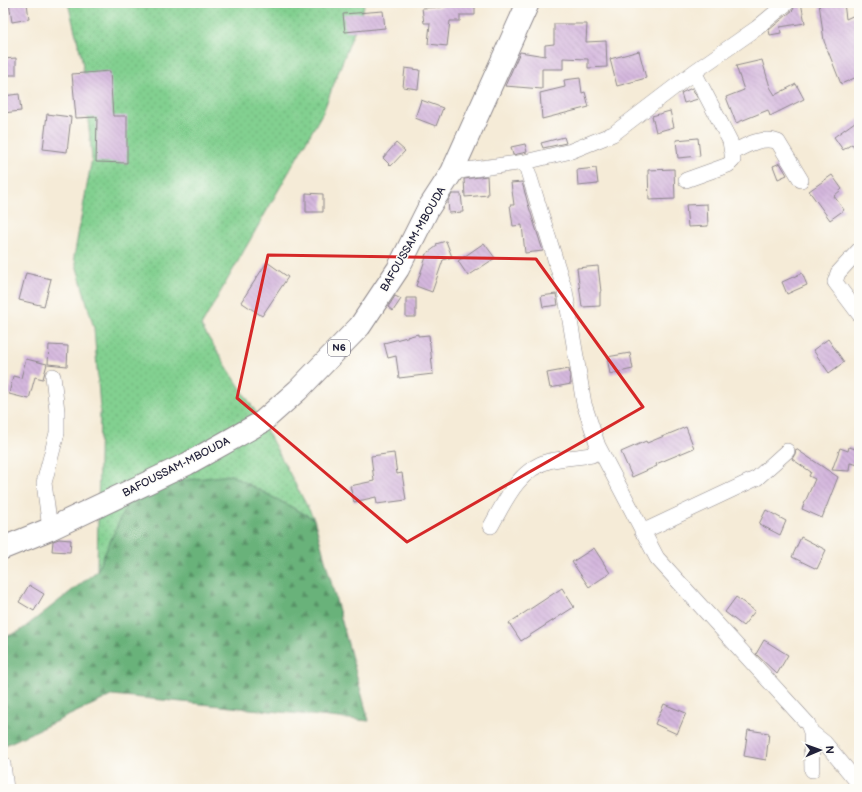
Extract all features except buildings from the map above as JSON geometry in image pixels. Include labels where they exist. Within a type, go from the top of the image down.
[{"type":"highway","name":"BAFOUSSAM-MBOUDA","points":[[3,548],[50,529],[187,464],[262,422],[298,390],[360,326],[398,269],[428,209],[452,172],[528,3]]},
{"type":"street","points":[[452,172],[525,162],[571,151],[614,134],[694,72],[744,37],[786,3]]},
{"type":"street","points":[[686,180],[728,165],[733,160],[733,152],[730,141],[694,72]]},
{"type":"street","points":[[733,152],[756,142],[771,140],[778,142],[801,180]]},
{"type":"street","points":[[525,162],[565,291],[584,404],[598,446],[657,558],[808,724],[811,732],[812,770]]},
{"type":"street","points":[[859,250],[838,273],[835,282],[859,314]]},
{"type":"street","points":[[50,529],[44,483],[58,433],[53,376]]},
{"type":"street","points":[[491,526],[513,488],[528,471],[548,461],[592,455],[598,446]]},
{"type":"street","points":[[642,532],[757,478],[786,451]]},
{"type":"street","points":[[811,732],[825,743],[859,784]]},
{"type":"street","points":[[3,764],[6,789]]},
{"type":"highlighted area","points":[[268,255],[536,259],[643,407],[407,542],[237,398]]},
{"type":"green space","points":[[68,3],[365,3],[323,112],[201,326],[262,422],[314,519],[231,475],[130,497],[97,571],[100,408],[94,328],[74,257],[92,158],[82,59]]},
{"type":"green space","points":[[231,475],[314,519],[369,721],[113,695],[3,746],[3,638],[20,631],[97,571],[130,497],[169,482]]}]
